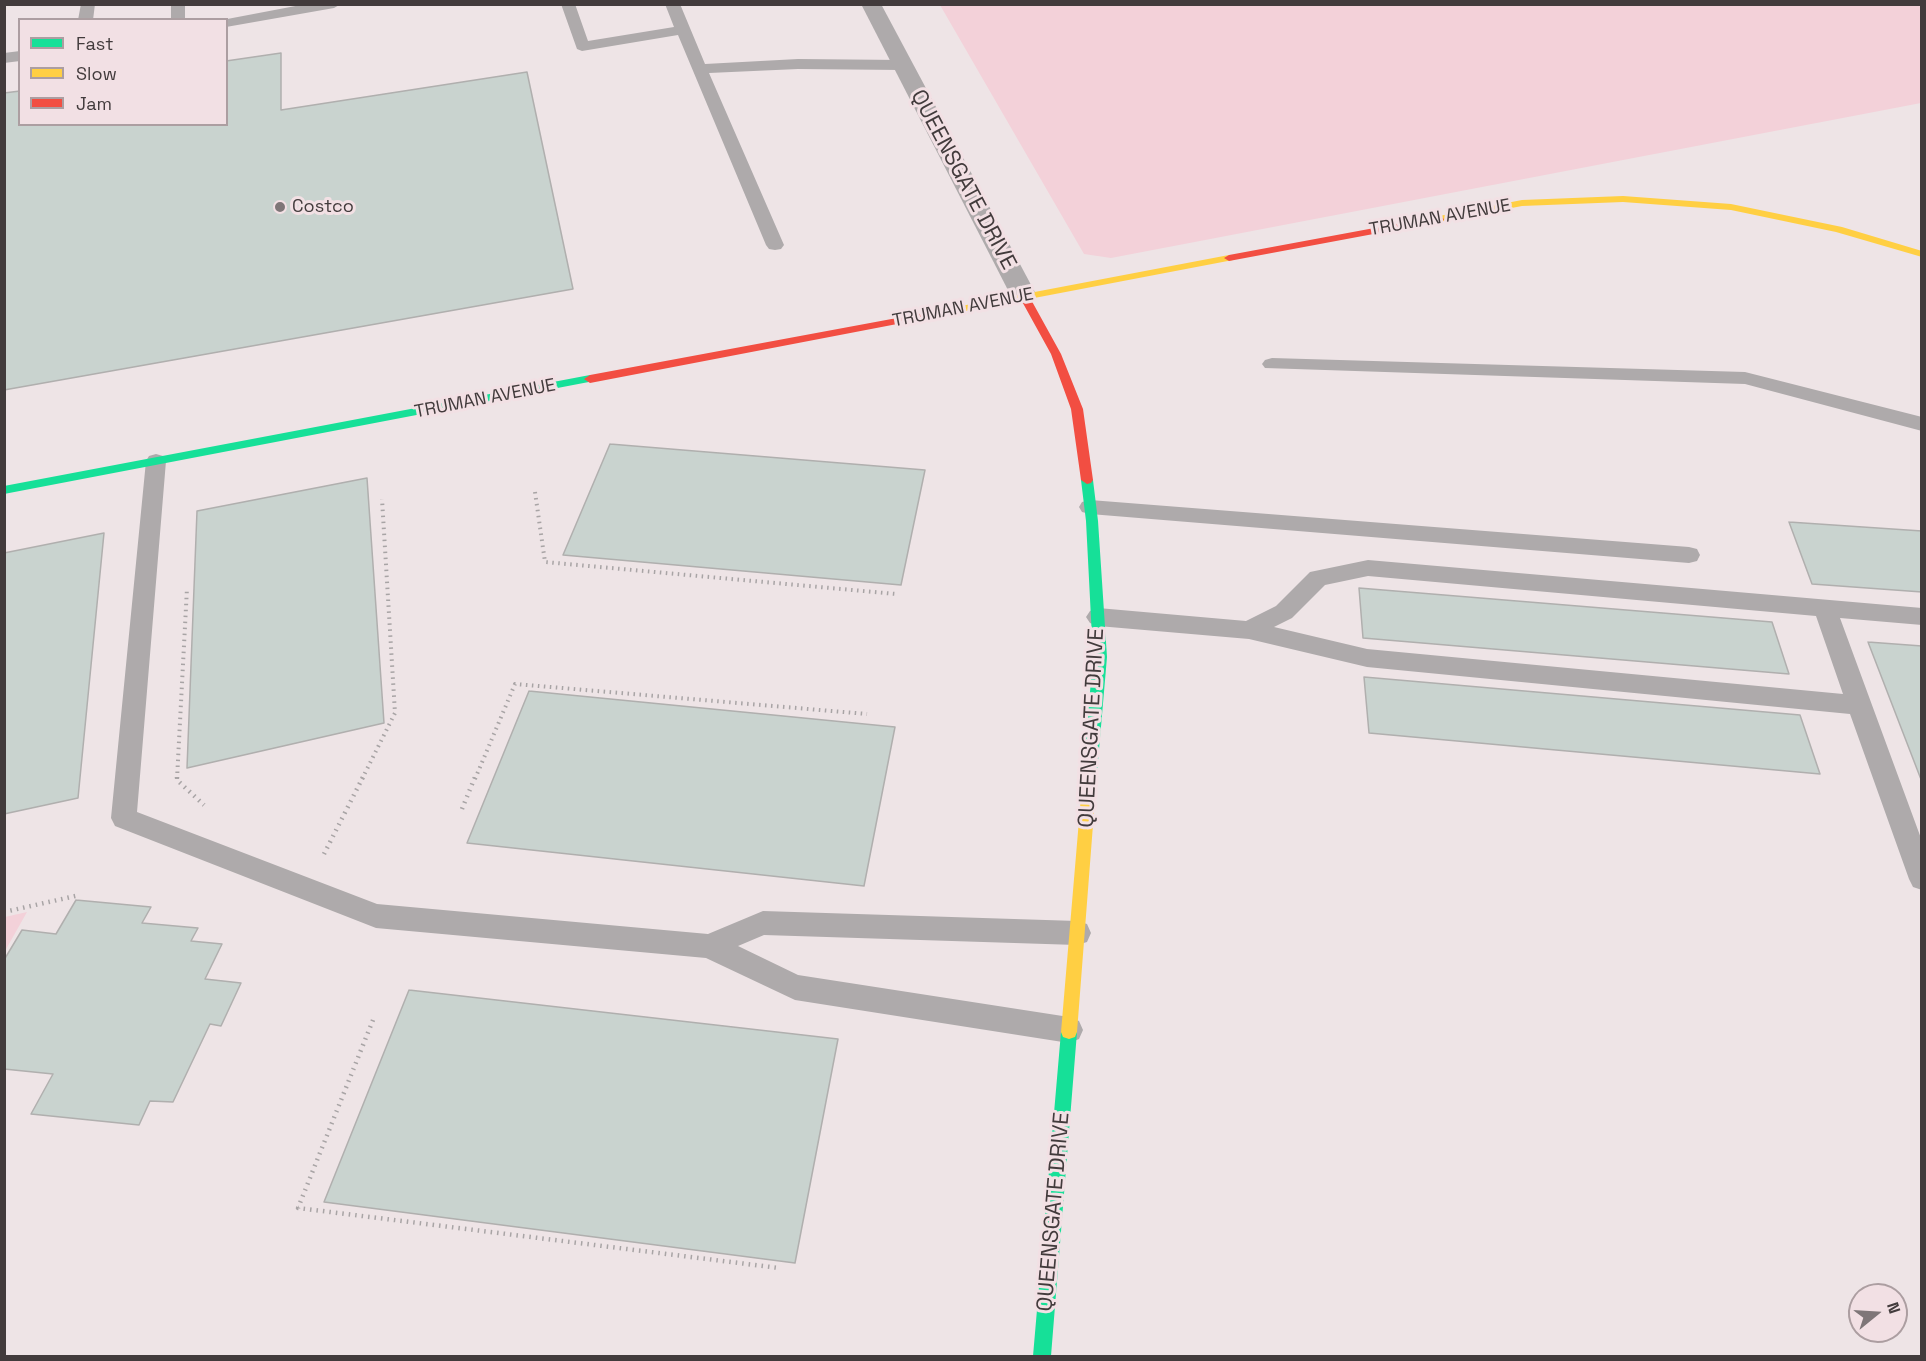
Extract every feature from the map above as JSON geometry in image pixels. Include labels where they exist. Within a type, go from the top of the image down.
[{"type":"street","name":"QUEENSGATE DRIVE","points":[[871,4],[1056,354],[1077,410],[1090,507],[1100,657],[1042,1356]]},
{"type":"street","name":"TRUMAN AVENUE","points":[[4,490],[1490,208],[1549,200],[1656,199],[1731,207],[1838,229],[1922,254]]},
{"type":"lane","points":[[228,22],[298,7],[334,4]]},
{"type":"lane","points":[[568,4],[582,46],[683,30]]},
{"type":"lane","points":[[672,4],[775,245]]},
{"type":"lane","points":[[700,69],[798,64],[902,65]]},
{"type":"lane","points":[[1272,364],[1745,378],[1922,424]]},
{"type":"lane","points":[[156,461],[124,818],[376,916],[709,946],[795,987],[1069,1030]]},
{"type":"lane","points":[[1090,507],[1248,518],[1503,542],[1689,555]]},
{"type":"lane","points":[[1249,630],[1284,612],[1318,578],[1368,568],[1922,617]]},
{"type":"lane","points":[[1825,609],[1922,879]]},
{"type":"lane","points":[[1098,617],[1249,630],[1367,658],[1859,705]]},
{"type":"lane","points":[[709,946],[764,923],[1077,933]]},
{"type":"path","points":[[535,492],[545,562],[896,594]]},
{"type":"path","points":[[321,859],[395,713],[382,500]]},
{"type":"path","points":[[187,582],[177,780],[208,809]]},
{"type":"path","points":[[462,809],[515,684],[867,714]]},
{"type":"path","points":[[4,912],[80,895]]},
{"type":"path","points":[[373,1020],[298,1208],[779,1268]]},
{"type":"shaded area","points":[[940,5],[1921,5],[1921,103],[1111,258],[1084,254]]},
{"type":"shaded area","points":[[27,912],[5,951],[5,917]]},
{"type":"building","name":"Costco","points":[[281,53],[281,110],[527,72],[573,289],[4,390],[4,93],[18,91],[18,126],[228,126],[228,61]]},
{"type":"building","points":[[610,444],[925,470],[901,585],[563,555]]},
{"type":"building","points":[[367,478],[384,723],[187,768],[197,511]]},
{"type":"building","points":[[1789,522],[1922,531],[1922,592],[1812,584]]},
{"type":"building","points":[[104,533],[78,798],[4,814],[4,553]]},
{"type":"building","points":[[1359,588],[1772,622],[1789,674],[1363,638]]},
{"type":"building","points":[[1868,642],[1922,646],[1922,782]]},
{"type":"building","points":[[1364,677],[1800,715],[1820,774],[1369,733]]},
{"type":"building","points":[[529,691],[895,727],[864,886],[467,843]]},
{"type":"building","points":[[76,900],[151,907],[142,923],[198,928],[191,941],[222,944],[205,979],[241,983],[221,1026],[210,1024],[173,1102],[150,1101],[139,1125],[31,1114],[53,1074],[4,1069],[4,960],[22,930],[56,934]]},
{"type":"building","points":[[409,990],[838,1039],[795,1263],[324,1202]]},
{"type":"traffic: fast","points":[[4,490],[590,379]]},
{"type":"traffic: fast","points":[[1087,480],[1092,521],[1100,657],[1090,773]]},
{"type":"traffic: fast","points":[[1042,1356],[1069,1032]]},
{"type":"traffic: slow","points":[[1439,219],[1522,203],[1623,199],[1731,207],[1838,229],[1922,254]]},
{"type":"traffic: slow","points":[[940,313],[1229,258]]},
{"type":"traffic: slow","points":[[1069,1032],[1090,773]]},
{"type":"traffic: jam","points":[[1229,258],[1439,219]]},
{"type":"traffic: jam","points":[[1024,296],[1056,354],[1077,409],[1087,480]]},
{"type":"traffic: jam","points":[[590,379],[940,313]]},
{"type":"place","name":"Costco","points":[[280,207]]}]
